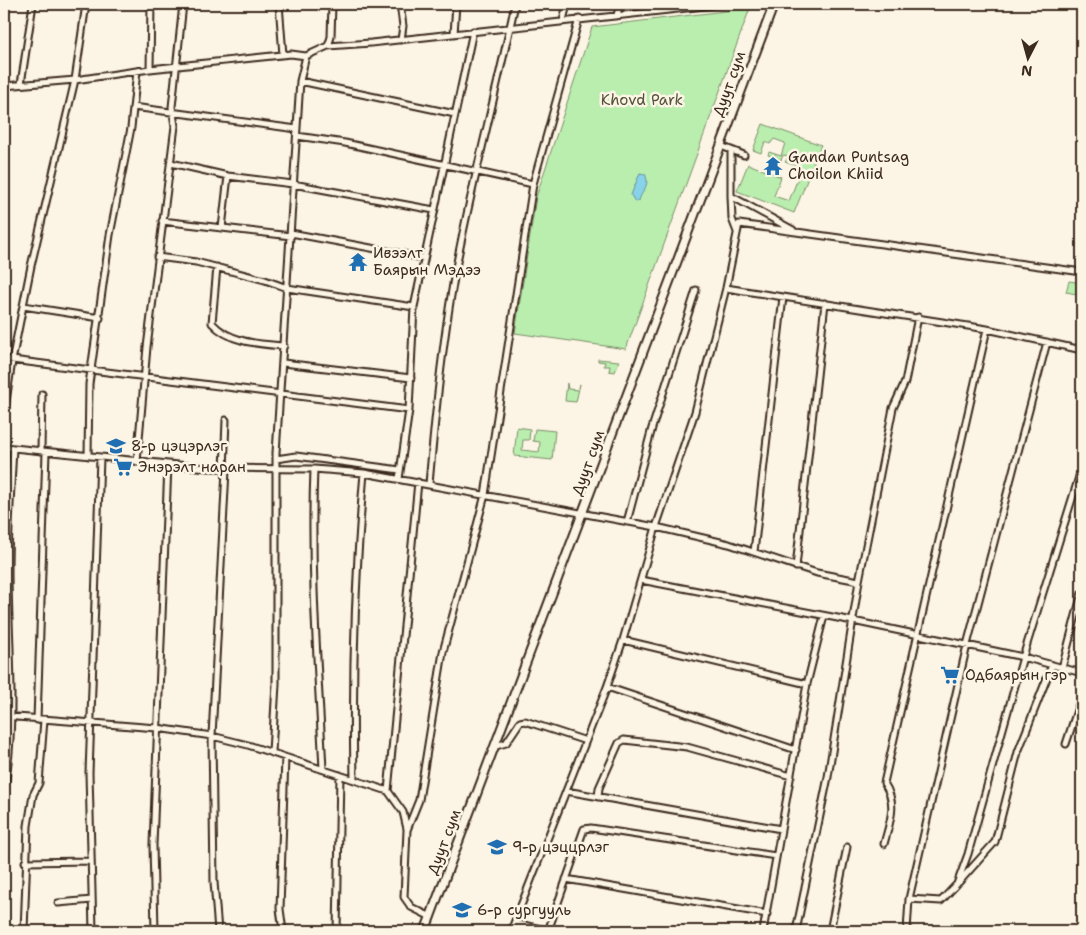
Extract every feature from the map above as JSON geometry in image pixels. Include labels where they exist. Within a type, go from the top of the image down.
[{"type":"main road","name":"Дуут сум","points":[[426,931],[774,4]]},
{"type":"street","points":[[21,84],[32,4]]},
{"type":"street","points":[[4,415],[23,306],[75,80],[86,4]]},
{"type":"street","points":[[150,69],[151,4]]},
{"type":"street","points":[[137,462],[157,257],[175,126],[173,112],[184,4]]},
{"type":"street","points":[[279,4],[283,55]]},
{"type":"street","points":[[328,46],[331,38],[332,4]]},
{"type":"street","points":[[400,4],[403,26],[401,40]]},
{"type":"street","points":[[454,34],[456,4]]},
{"type":"street","points":[[429,484],[443,346],[454,278],[476,171],[515,4]]},
{"type":"street","points":[[563,21],[567,4]]},
{"type":"street","points":[[617,15],[620,4]]},
{"type":"street","points":[[665,10],[666,4]]},
{"type":"street","points":[[4,109],[6,86],[75,80],[178,65],[283,55],[299,54],[306,56],[328,46],[401,40],[723,4]]},
{"type":"street","points":[[407,830],[419,800],[443,652],[485,495],[533,184],[580,19]]},
{"type":"street","points":[[399,479],[411,378],[414,307],[472,32]]},
{"type":"street","points":[[272,752],[276,684],[276,459],[300,80],[306,56]]},
{"type":"street","points":[[88,456],[87,417],[91,370],[100,318],[110,235],[133,107],[137,71]]},
{"type":"street","points":[[300,80],[456,114]]},
{"type":"street","points":[[133,107],[297,129]]},
{"type":"street","points":[[297,136],[345,143],[533,184]]},
{"type":"street","points":[[721,146],[744,155]]},
{"type":"street","points":[[731,150],[732,219],[737,234]]},
{"type":"street","points":[[171,164],[228,176],[293,184],[434,210]]},
{"type":"street","points":[[222,228],[228,176]]},
{"type":"street","points":[[731,196],[798,232]]},
{"type":"street","points":[[162,221],[291,235],[424,258]]},
{"type":"street","points":[[511,931],[607,687],[623,640],[656,527],[695,412],[726,288],[739,224],[1082,272]]},
{"type":"street","points":[[157,257],[217,267],[287,288],[414,307]]},
{"type":"street","points":[[217,267],[212,323],[219,330],[237,339],[259,344],[284,346]]},
{"type":"street","points":[[726,288],[987,329],[1082,350]]},
{"type":"street","points":[[627,522],[652,428],[696,290]]},
{"type":"street","points":[[754,552],[783,297]]},
{"type":"street","points":[[796,567],[825,303]]},
{"type":"street","points":[[23,306],[100,318]]},
{"type":"street","points":[[796,931],[828,777],[859,581],[893,408],[905,382],[918,317]]},
{"type":"street","points":[[884,844],[894,808],[890,792],[884,783],[987,329]]},
{"type":"street","points":[[907,931],[909,899],[967,646],[1047,342]]},
{"type":"street","points":[[4,359],[408,410]]},
{"type":"street","points":[[283,363],[411,378]]},
{"type":"street","points":[[37,720],[43,451],[42,394]]},
{"type":"street","points":[[218,931],[213,854],[212,736],[226,420]]},
{"type":"street","points":[[4,447],[225,470],[276,469],[364,473],[656,527],[754,552],[796,567],[859,581]]},
{"type":"street","points":[[4,792],[8,768],[11,717],[8,571],[13,448]]},
{"type":"street","points":[[276,459],[296,456],[400,470]]},
{"type":"street","points":[[93,931],[90,861],[92,724],[100,458]]},
{"type":"street","points":[[155,931],[153,871],[168,465]]},
{"type":"street","points":[[957,884],[968,854],[1023,657],[1082,467]]},
{"type":"street","points":[[314,470],[311,534],[312,580],[323,769]]},
{"type":"street","points":[[354,779],[352,681],[358,546],[364,473]]},
{"type":"street","points":[[388,791],[418,482]]},
{"type":"street","points":[[641,580],[853,620],[1023,657],[1082,673]]},
{"type":"street","points":[[1062,668],[1082,593]]},
{"type":"street","points":[[763,931],[807,684],[824,616]]},
{"type":"street","points":[[623,640],[807,684]]},
{"type":"street","points":[[909,899],[941,901],[995,842],[1018,752],[1052,665]]},
{"type":"street","points":[[607,687],[796,750]]},
{"type":"street","points":[[1066,744],[1082,695]]},
{"type":"street","points":[[4,716],[157,728],[212,736],[272,752],[388,791],[403,812],[407,830],[404,897],[411,907],[431,917]]},
{"type":"street","points":[[24,931],[25,862],[28,826],[33,795],[39,783],[44,720]]},
{"type":"street","points":[[496,746],[506,744],[520,722],[525,721],[586,741]]},
{"type":"street","points":[[598,797],[599,788],[619,743],[624,740],[687,747],[791,776]]},
{"type":"street","points":[[283,931],[280,909],[284,757]]},
{"type":"street","points":[[337,931],[340,775]]},
{"type":"street","points":[[566,791],[781,829]]},
{"type":"street","points":[[514,923],[550,931],[584,829],[591,828],[776,856]]},
{"type":"street","points":[[830,931],[847,847]]},
{"type":"street","points":[[25,862],[90,861]]},
{"type":"street","points":[[566,879],[767,914]]},
{"type":"street","points":[[58,903],[92,900]]},
{"type":"green space","name":"Khovd Park","points":[[750,8],[626,349],[515,333],[536,197],[592,27]]},
{"type":"green space","points":[[763,124],[821,145],[794,213],[737,191],[748,164],[781,177],[774,196],[789,201],[802,168],[785,162],[789,156],[783,155],[781,160],[768,155],[769,152],[781,156],[785,143],[774,139],[770,144],[765,142],[761,153],[753,150]]},
{"type":"green space","points":[[1069,281],[1082,283],[1082,295],[1066,292]]},
{"type":"green space","points":[[598,359],[619,361],[615,372],[609,371],[610,366],[604,366],[605,362],[598,361]]},
{"type":"green space","points":[[567,383],[568,389],[578,390],[580,384],[576,402],[565,401]]},
{"type":"green space","points":[[517,427],[530,429],[529,440],[523,440],[522,450],[539,452],[540,442],[533,441],[535,429],[555,431],[552,460],[514,456]]},
{"type":"water","points":[[640,173],[645,174],[647,182],[639,201],[635,202],[631,195]]},
{"type":"place","name":"Gandan Puntsag Choilon Khiid","points":[[773,166]]},
{"type":"place","name":"Ивээлт Баярын Мэдээ","points":[[358,262]]},
{"type":"place","name":"8-р цэцэрлэг","points":[[116,446]]},
{"type":"place","name":"Энэрэлт наран","points":[[123,467]]},
{"type":"place","name":"Одбаярын гэр","points":[[950,675]]},
{"type":"place","name":"9-р цэццрлэг","points":[[497,847]]},
{"type":"place","name":"6-р сургууль","points":[[462,910]]}]
